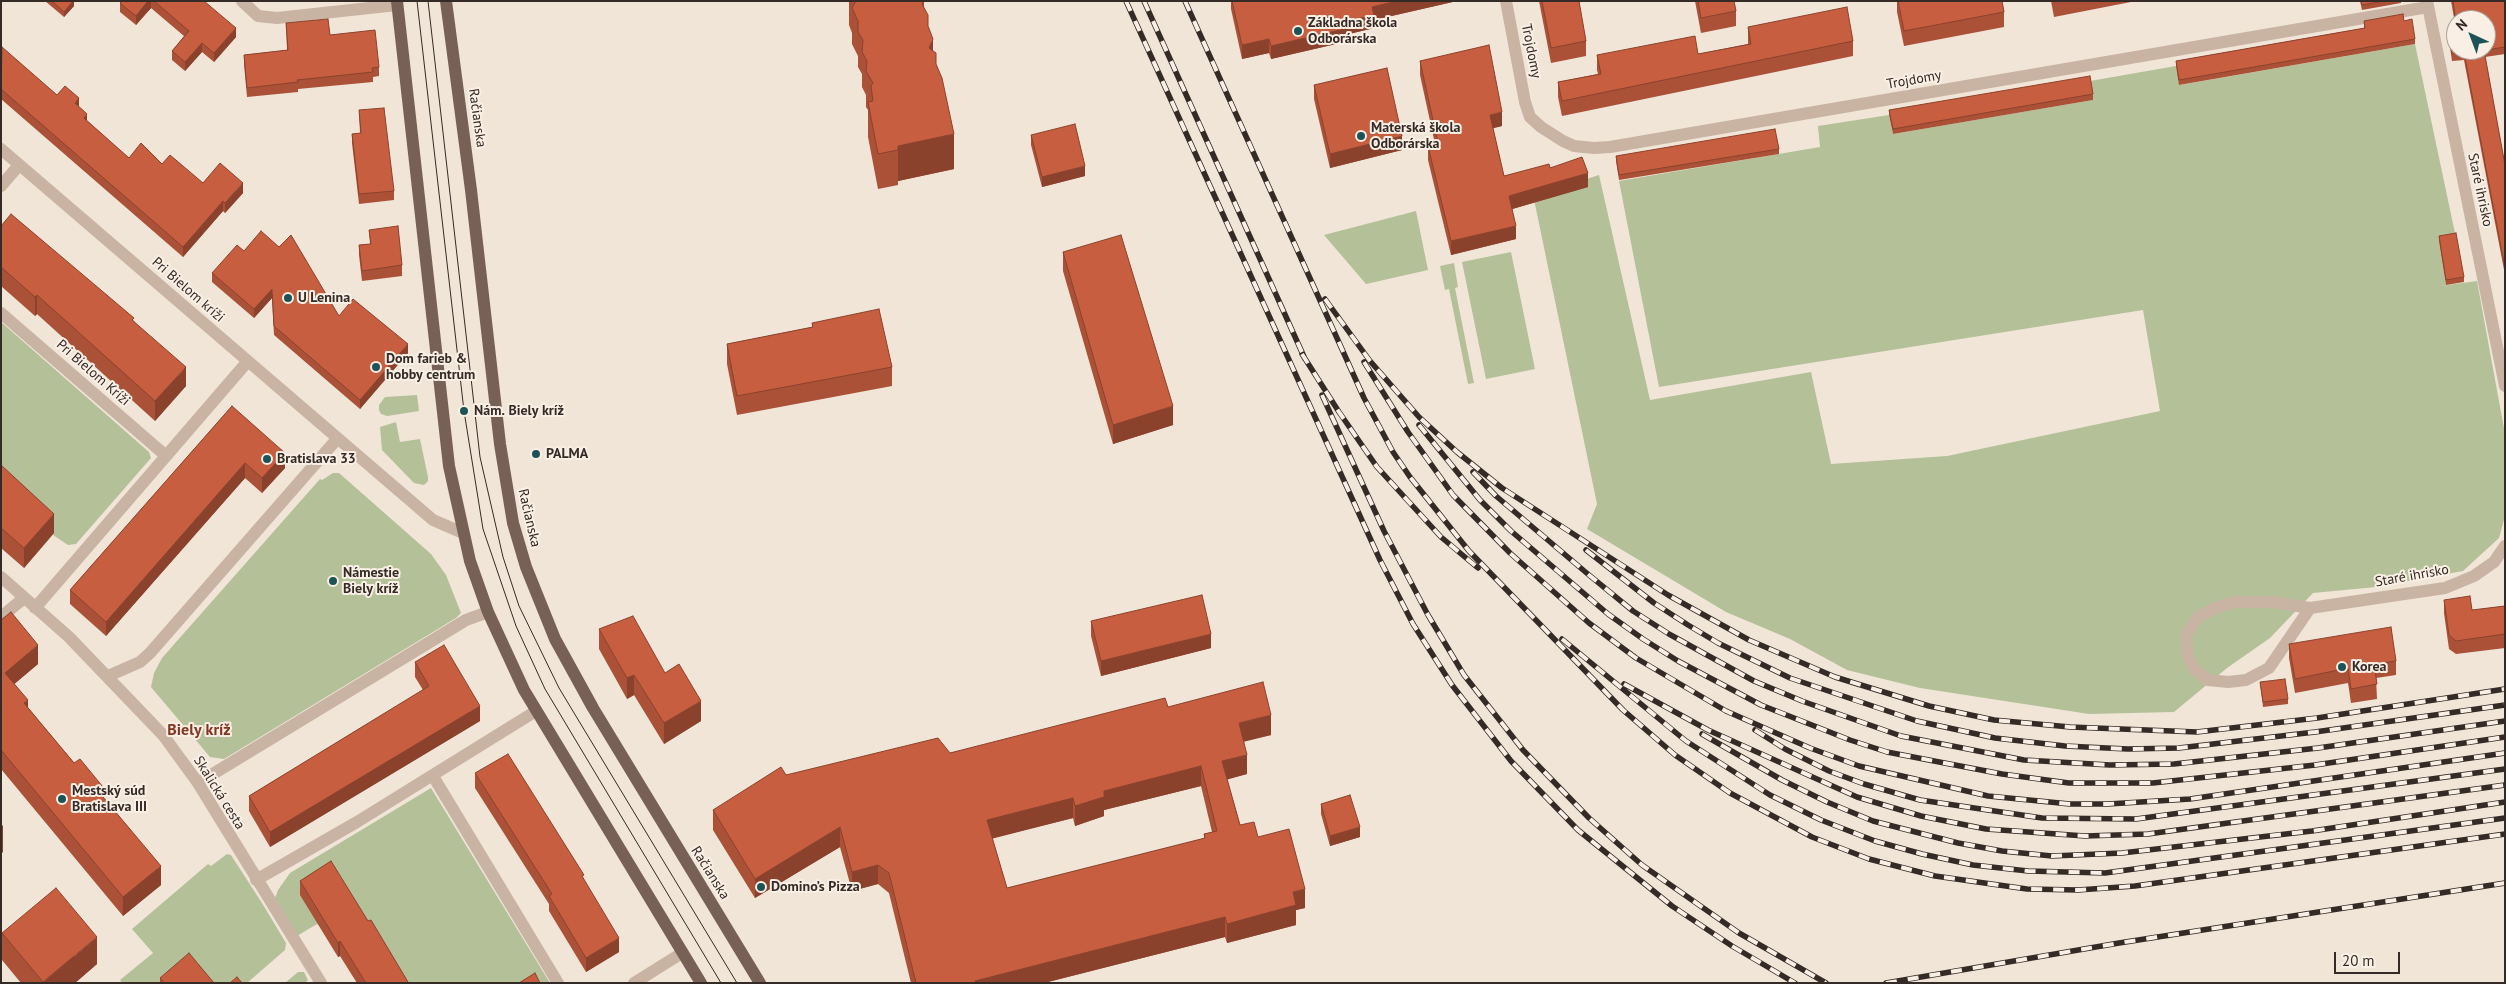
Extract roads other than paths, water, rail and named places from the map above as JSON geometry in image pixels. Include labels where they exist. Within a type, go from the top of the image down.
[{"type":"main road","name":"Račianska","points":[[446,1],[471,190],[500,444],[513,524],[526,567],[555,639],[593,708],[760,983]]},
{"type":"main road","points":[[397,3],[449,466],[463,533],[488,612],[506,654],[536,711],[701,983]]},
{"type":"street","points":[[242,1],[258,16],[277,18],[397,3]]},
{"type":"street","name":"Trojdomy","points":[[1506,1],[1525,102],[1530,117],[1541,127],[1563,141],[1574,146],[1594,148],[1619,146],[2427,4]]},
{"type":"street","name":"Staré ihrisko","points":[[2427,4],[2505,386]]},
{"type":"street","name":"Pri Bielom kríži","points":[[1,149],[337,439]]},
{"type":"street","points":[[1,186],[20,165]]},
{"type":"street","name":"Pri Bielom Kríži","points":[[1,313],[165,455]]},
{"type":"street","points":[[35,608],[248,361]]},
{"type":"street","points":[[108,676],[140,662],[150,652],[337,439],[433,520],[463,533]]},
{"type":"street","name":"Staré ihrisko","points":[[2310,608],[2269,668],[2246,680],[2228,682],[2208,680],[2195,670],[2188,656],[2186,635],[2198,617],[2216,608],[2234,602],[2273,602],[2310,608],[2444,588],[2474,576],[2494,562],[2505,546]]},
{"type":"street","name":"Skalická cesta","points":[[1,577],[69,637],[163,735],[198,783],[320,983]]},
{"type":"street","points":[[1,617],[24,598]]},
{"type":"street","points":[[198,783],[458,624],[488,612]]},
{"type":"street","points":[[256,880],[433,776],[536,711]]},
{"type":"street","points":[[433,776],[558,983]]},
{"type":"street","points":[[634,983],[682,953]]},
{"type":"tram line","points":[[417,1],[464,411],[483,529],[516,626],[545,689],[721,983]]},
{"type":"tram line","points":[[428,1],[480,457],[503,557],[519,606],[559,688],[737,983]]},
{"type":"railway","points":[[1126,1],[1380,560],[1413,624],[1452,685],[1511,761],[1578,830],[1672,906],[1732,946],[1795,983]]},
{"type":"railway","points":[[1144,1],[1305,359]]},
{"type":"railway","points":[[1185,1],[1364,398],[1393,452],[1410,477],[1469,551],[1623,710],[1675,755],[1730,793],[1812,837],[1869,859],[1935,876],[2027,889],[2078,890],[2135,886],[2505,834]]},
{"type":"railway","points":[[1325,299],[1370,361],[1419,417],[1457,452],[1502,488],[1668,595],[1749,640],[1835,677],[1929,706],[1994,720],[2070,727],[2197,732],[2317,718],[2505,689]]},
{"type":"railway","points":[[1302,354],[1377,467],[1441,537],[1478,568]]},
{"type":"railway","points":[[1364,362],[1408,432],[1453,495],[1510,553],[1589,623],[1636,658],[1726,711],[1810,748],[1859,766],[1988,796],[2070,804],[2108,804],[2190,799],[2505,753]]},
{"type":"railway","points":[[1322,395],[1384,531],[1428,615],[1464,675],[1523,750],[1589,818],[1642,865],[1739,933],[1826,983]]},
{"type":"railway","points":[[1419,425],[1480,500],[1511,531],[1608,614],[1643,639],[1678,661],[1761,705],[1850,740],[1887,752],[2002,774],[2069,783],[2153,783],[2315,765],[2505,737]]},
{"type":"railway","points":[[1473,472],[1496,496],[1589,575],[1633,611],[1669,634],[1754,681],[1802,701],[1901,736],[2024,760],[2110,765],[2174,764],[2318,748],[2505,721]]},
{"type":"railway","points":[[1586,550],[1654,603],[1688,625],[1718,643],[1790,678],[1917,721],[1995,738],[2065,746],[2128,749],[2179,748],[2315,732],[2505,705]]},
{"type":"railway","points":[[1562,639],[1686,741],[1770,795],[1821,820],[1875,841],[1973,865],[2028,871],[2105,873],[2505,818]]},
{"type":"railway","points":[[1624,684],[1708,730],[1857,797],[1921,816],[1986,829],[2085,836],[2148,834],[2505,785]]},
{"type":"railway","points":[[1755,730],[1785,749],[1829,771],[1864,784],[1920,800],[2042,818],[2136,819],[2505,769]]},
{"type":"railway","points":[[1702,734],[1782,780],[1827,802],[1873,821],[1958,843],[2002,851],[2052,856],[2122,853],[2312,831],[2505,802]]},
{"type":"railway","points":[[1886,983],[2119,943],[2505,883]]},
{"type":"place","name":"Základna škola Odborárska","points":[[1298,31]]},
{"type":"place","name":"Materská škola Odborárska","points":[[1361,136]]},
{"type":"place","name":"U Lenina","points":[[288,298]]},
{"type":"place","name":"Dom farieb & hobby centrum","points":[[376,367]]},
{"type":"place","name":"Nám. Biely kríž","points":[[464,411]]},
{"type":"place","name":"PALMA","points":[[536,454]]},
{"type":"place","name":"Bratislava 33","points":[[267,459]]},
{"type":"place","name":"Námestie Biely kríž","points":[[333,581]]},
{"type":"place","name":"Korea","points":[[2342,667]]},
{"type":"place","name":"Mestský súd Bratislava III","points":[[62,799]]},
{"type":"place","name":"Domino’s Pizza","points":[[761,887]]},
{"type":"district","name":"Biely kríž","points":[[199,730]]}]
